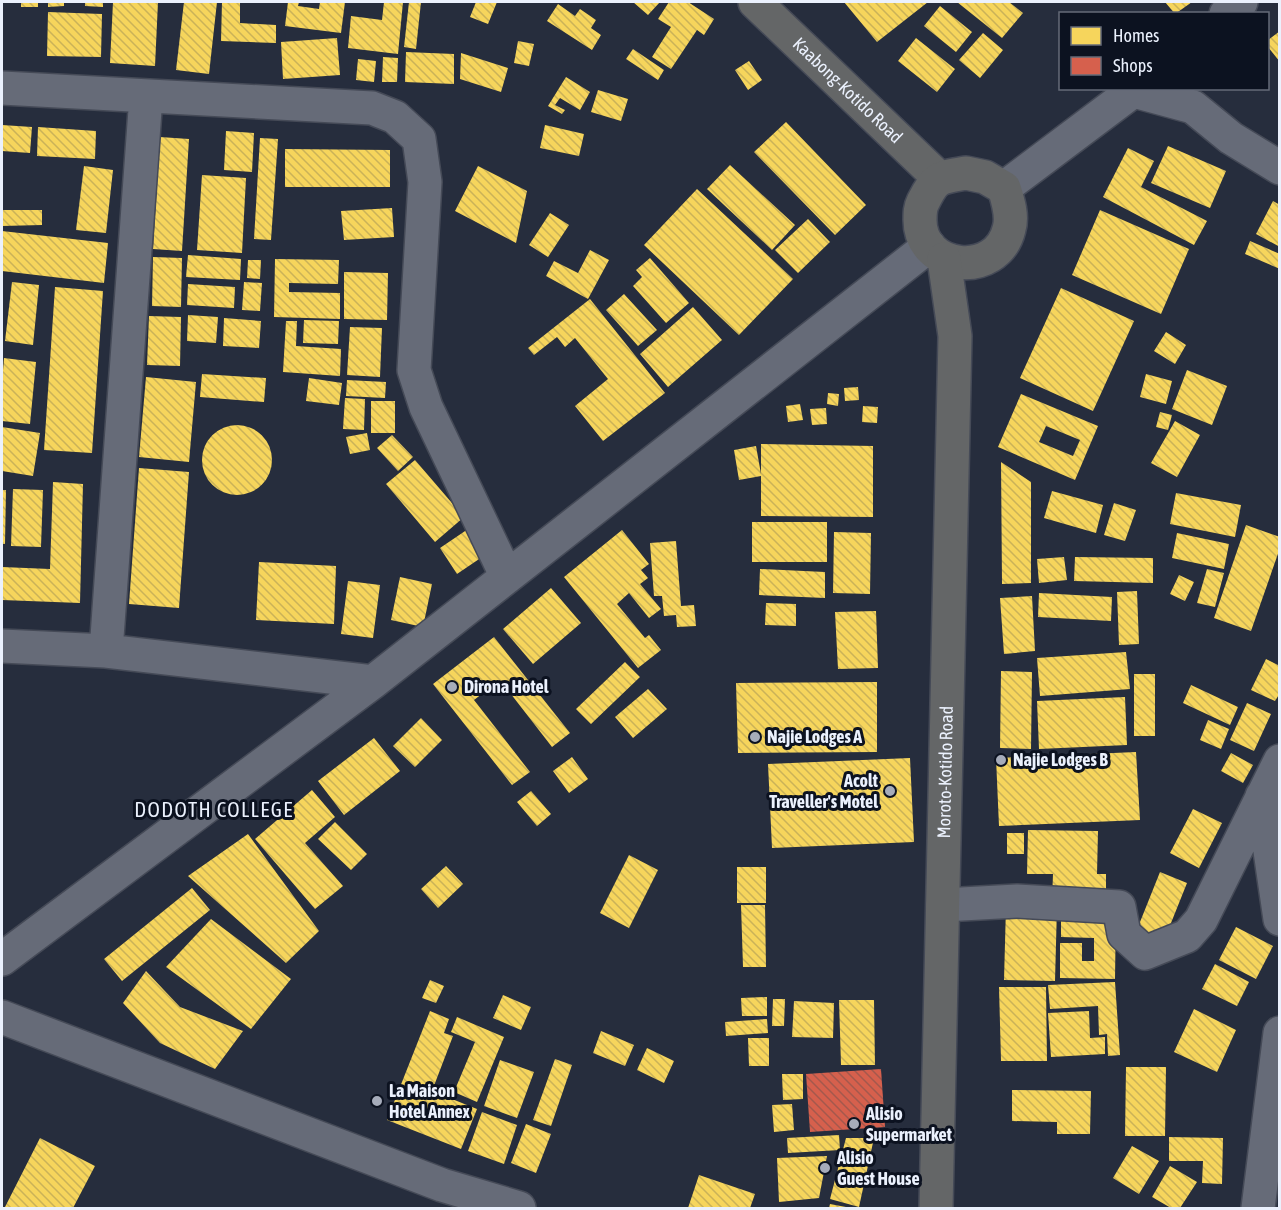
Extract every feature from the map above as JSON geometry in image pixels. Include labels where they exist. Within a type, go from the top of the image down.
[{"type":"main road","name":"Kaabong-Kotido Road","points":[[755,2],[939,178]]},
{"type":"main road","points":[[966,173],[985,177],[1004,188],[1010,209],[1010,229],[1001,247],[984,260],[964,264],[937,252],[920,227],[920,207],[929,189],[939,178],[966,173]]},
{"type":"main road","name":"Moroto-Kotido Road","points":[[936,1209],[955,336],[937,252]]},
{"type":"main road","name":"Moroto-Kotido Road","points":[[955,336],[984,260]]},
{"type":"street","points":[[1228,12],[1241,2]]},
{"type":"street","points":[[2,88],[372,108],[395,117],[419,139],[425,182],[414,370],[426,407],[507,577]]},
{"type":"street","points":[[1004,188],[1135,90],[1193,107],[1231,138],[1280,168]]},
{"type":"street","points":[[106,651],[146,96]]},
{"type":"street","points":[[2,959],[373,682],[507,577],[937,252]]},
{"type":"street","points":[[2,646],[106,651],[373,682]]},
{"type":"street","points":[[943,904],[1017,901],[1119,907],[1124,934],[1145,953],[1187,936],[1201,920],[1280,761]]},
{"type":"street","points":[[1262,796],[1280,920]]},
{"type":"street","points":[[2,1017],[442,1185],[519,1209]]},
{"type":"street","points":[[1258,1209],[1280,1033]]},
{"type":"building: Homes","points":[[21,2],[38,2],[38,7],[21,7]]},
{"type":"building: Homes","points":[[48,2],[64,2],[64,6],[48,7]]},
{"type":"building: Homes","points":[[85,2],[103,2],[103,7],[85,6]]},
{"type":"building: Homes","points":[[113,2],[158,2],[155,66],[110,63]]},
{"type":"building: Homes","points":[[184,2],[217,2],[209,74],[176,70]]},
{"type":"building: Homes","points":[[222,2],[240,2],[240,23],[276,25],[276,43],[221,41]]},
{"type":"building: Homes","points":[[288,2],[299,2],[298,6],[319,9],[320,2],[345,2],[341,33],[285,26]]},
{"type":"building: Homes","points":[[384,2],[403,2],[398,54],[348,48],[351,16],[382,20]]},
{"type":"building: Homes","points":[[409,2],[421,2],[416,49],[404,47]]},
{"type":"building: Homes","points":[[476,2],[497,2],[488,24],[470,17]]},
{"type":"building: Homes","points":[[633,2],[660,2],[648,15]]},
{"type":"building: Homes","points":[[669,2],[688,2],[714,19],[704,35],[697,30],[671,69],[652,57],[671,27],[658,19]]},
{"type":"building: Homes","points":[[844,2],[928,2],[877,42]]},
{"type":"building: Homes","points":[[957,2],[1009,2],[1023,13],[1002,38]]},
{"type":"building: Homes","points":[[1165,2],[1192,2],[1178,12],[1173,12]]},
{"type":"building: Homes","points":[[558,4],[575,16],[580,9],[596,20],[591,28],[601,35],[592,50],[547,21]]},
{"type":"building: Homes","points":[[940,6],[972,32],[956,52],[924,26]]},
{"type":"building: Homes","points":[[48,12],[102,14],[101,57],[47,56]]},
{"type":"building: Homes","points":[[1280,31],[1280,62],[1269,48],[1269,39]]},
{"type":"building: Homes","points":[[983,33],[1003,50],[980,78],[959,60]]},
{"type":"building: Homes","points":[[337,38],[340,75],[283,79],[281,42]]},
{"type":"building: Homes","points":[[916,38],[955,69],[937,92],[898,61]]},
{"type":"building: Homes","points":[[518,41],[534,44],[529,66],[514,63]]},
{"type":"building: Homes","points":[[633,49],[664,70],[658,80],[626,59]]},
{"type":"building: Homes","points":[[406,52],[454,54],[454,84],[405,82]]},
{"type":"building: Homes","points":[[461,53],[508,68],[501,92],[460,79]]},
{"type":"building: Homes","points":[[383,57],[398,58],[397,82],[382,82]]},
{"type":"building: Homes","points":[[358,59],[376,61],[374,82],[356,80]]},
{"type":"building: Homes","points":[[749,61],[762,80],[748,90],[735,70]]},
{"type":"building: Homes","points":[[566,77],[590,92],[580,110],[560,98],[555,105],[565,110],[562,114],[548,106]]},
{"type":"building: Homes","points":[[598,90],[628,99],[621,121],[591,112]]},
{"type":"building: Homes","points":[[786,122],[866,205],[835,235],[754,152]]},
{"type":"building: Homes","points":[[2,125],[32,127],[30,153],[2,151]]},
{"type":"building: Homes","points":[[545,125],[584,134],[579,156],[540,148]]},
{"type":"building: Homes","points":[[38,127],[96,131],[95,159],[37,156]]},
{"type":"building: Homes","points":[[226,131],[254,133],[252,172],[224,170]]},
{"type":"building: Homes","points":[[160,137],[189,139],[182,251],[153,249]]},
{"type":"building: Homes","points":[[260,138],[278,139],[271,240],[254,239]]},
{"type":"building: Homes","points":[[1168,146],[1226,171],[1210,208],[1151,183]]},
{"type":"building: Homes","points":[[1128,148],[1154,161],[1141,187],[1207,221],[1194,245],[1103,197]]},
{"type":"building: Homes","points":[[285,149],[390,150],[390,187],[285,187]]},
{"type":"building: Homes","points":[[730,165],[795,225],[772,250],[707,189]]},
{"type":"building: Homes","points":[[84,166],[113,170],[106,233],[76,230]]},
{"type":"building: Homes","points":[[478,166],[527,191],[516,243],[455,211]]},
{"type":"building: Homes","points":[[202,175],[246,178],[242,253],[197,250]]},
{"type":"building: Homes","points":[[697,189],[793,279],[739,335],[644,245]]},
{"type":"building: Homes","points":[[1273,201],[1280,205],[1280,247],[1256,234]]},
{"type":"building: Homes","points":[[392,208],[394,237],[344,240],[341,211]]},
{"type":"building: Homes","points":[[2,210],[42,210],[42,225],[2,226]]},
{"type":"building: Homes","points":[[1100,210],[1189,249],[1161,314],[1072,275]]},
{"type":"building: Homes","points":[[550,213],[569,225],[548,257],[529,245]]},
{"type":"building: Homes","points":[[808,219],[830,242],[798,273],[775,250]]},
{"type":"building: Homes","points":[[2,231],[108,243],[104,283],[2,271]]},
{"type":"building: Homes","points":[[1250,241],[1280,254],[1280,269],[1245,254]]},
{"type":"building: Homes","points":[[590,250],[609,260],[588,299],[546,276],[554,261],[578,273]]},
{"type":"building: Homes","points":[[188,255],[241,259],[240,280],[186,277]]},
{"type":"building: Homes","points":[[153,257],[182,258],[181,307],[152,306]]},
{"type":"building: Homes","points":[[650,258],[689,303],[666,323],[633,286],[642,277],[636,270]]},
{"type":"building: Homes","points":[[275,259],[339,260],[338,284],[289,283],[289,292],[340,293],[340,319],[274,317]]},
{"type":"building: Homes","points":[[248,260],[261,260],[260,279],[247,278]]},
{"type":"building: Homes","points":[[344,272],[388,273],[387,320],[344,319]]},
{"type":"building: Homes","points":[[12,282],[39,285],[33,345],[5,341]]},
{"type":"building: Homes","points":[[244,282],[262,283],[260,311],[242,310]]},
{"type":"building: Homes","points":[[188,284],[235,287],[234,308],[187,305]]},
{"type":"building: Homes","points":[[55,287],[103,291],[92,453],[44,450]]},
{"type":"building: Homes","points":[[1061,288],[1134,321],[1093,411],[1020,378]]},
{"type":"building: Homes","points":[[624,294],[657,330],[638,346],[606,310]]},
{"type":"building: Homes","points":[[590,299],[665,393],[603,441],[575,406],[608,379],[575,338],[565,347],[557,337],[534,355],[528,348]]},
{"type":"building: Homes","points":[[693,307],[722,340],[668,387],[640,354]]},
{"type":"building: Homes","points":[[188,315],[218,317],[216,343],[187,341]]},
{"type":"building: Homes","points":[[149,316],[181,317],[180,366],[147,365]]},
{"type":"building: Homes","points":[[224,318],[261,321],[259,348],[223,346]]},
{"type":"building: Homes","points":[[304,320],[339,321],[338,344],[303,343]]},
{"type":"building: Homes","points":[[286,321],[297,321],[296,346],[341,349],[340,376],[283,372]]},
{"type":"building: Homes","points":[[350,327],[382,328],[380,377],[347,375]]},
{"type":"building: Homes","points":[[1166,332],[1186,345],[1175,364],[1154,351]]},
{"type":"building: Homes","points":[[4,358],[36,362],[30,424],[2,421]]},
{"type":"building: Homes","points":[[1187,370],[1227,386],[1212,425],[1172,409]]},
{"type":"building: Homes","points":[[202,374],[266,378],[264,402],[200,397]]},
{"type":"building: Homes","points":[[1146,374],[1172,381],[1166,404],[1140,397]]},
{"type":"building: Homes","points":[[146,377],[196,382],[189,462],[139,457]]},
{"type":"building: Homes","points":[[309,378],[342,383],[339,405],[306,401]]},
{"type":"building: Homes","points":[[347,380],[386,382],[385,398],[346,396]]},
{"type":"building: Homes","points":[[858,387],[859,400],[845,401],[844,388]]},
{"type":"building: Homes","points":[[828,393],[839,394],[838,406],[827,404]]},
{"type":"building: Homes","points":[[1021,394],[1098,426],[1075,480],[998,447]],"holes":[[[1046,426],[1080,440],[1073,456],[1039,442]]]},
{"type":"building: Homes","points":[[345,398],[365,399],[364,430],[343,429]]},
{"type":"building: Homes","points":[[371,401],[395,401],[395,433],[371,433]]},
{"type":"building: Homes","points":[[800,404],[803,420],[788,422],[786,406]]},
{"type":"building: Homes","points":[[863,406],[878,407],[877,423],[862,422]]},
{"type":"building: Homes","points":[[826,408],[827,424],[812,425],[810,409]]},
{"type":"building: Homes","points":[[1160,412],[1172,415],[1168,430],[1156,427]]},
{"type":"building: Homes","points":[[1175,421],[1200,435],[1177,477],[1151,463]]},
{"type":"building: Homes","points":[[244,425],[257,431],[266,440],[270,446],[272,460],[270,474],[262,485],[251,493],[230,495],[212,485],[204,474],[202,453],[212,435],[223,427]]},
{"type":"building: Homes","points":[[2,427],[40,433],[33,476],[2,471]]},
{"type":"building: Homes","points":[[367,433],[370,450],[350,454],[346,437]]},
{"type":"building: Homes","points":[[392,435],[413,457],[398,471],[377,448]]},
{"type":"building: Homes","points":[[761,444],[873,446],[873,517],[761,516],[761,476],[739,480],[734,450],[756,446],[761,474]]},
{"type":"building: Homes","points":[[415,460],[464,517],[435,542],[386,484]]},
{"type":"building: Homes","points":[[1001,462],[1031,482],[1031,583],[1002,584]]},
{"type":"building: Homes","points":[[139,468],[189,472],[179,608],[129,604]]},
{"type":"building: Homes","points":[[53,482],[83,484],[80,603],[2,600],[2,567],[50,569]]},
{"type":"building: Homes","points":[[13,489],[43,490],[41,547],[11,546]]},
{"type":"building: Homes","points":[[2,490],[6,490],[5,544],[2,544]]},
{"type":"building: Homes","points":[[1052,491],[1103,505],[1096,533],[1044,518]]},
{"type":"building: Homes","points":[[1176,493],[1241,505],[1235,537],[1170,524]]},
{"type":"building: Homes","points":[[1114,503],[1136,510],[1125,541],[1104,535]]},
{"type":"building: Homes","points":[[752,522],[827,522],[827,562],[752,562]]},
{"type":"building: Homes","points":[[1246,525],[1280,537],[1280,548],[1251,631],[1214,618]]},
{"type":"building: Homes","points":[[471,527],[488,553],[457,574],[440,548]]},
{"type":"building: Homes","points":[[622,530],[649,564],[641,570],[648,578],[640,584],[661,609],[649,618],[629,593],[617,604],[645,638],[649,635],[661,650],[638,668],[564,577]]},
{"type":"building: Homes","points":[[834,532],[871,533],[870,594],[833,593]]},
{"type":"building: Homes","points":[[1177,533],[1229,544],[1224,569],[1172,558]]},
{"type":"building: Homes","points":[[676,541],[681,606],[694,605],[696,626],[677,627],[676,615],[664,616],[662,596],[654,596],[650,543]]},
{"type":"building: Homes","points":[[1064,557],[1067,580],[1039,583],[1037,559]]},
{"type":"building: Homes","points":[[1075,557],[1153,558],[1153,583],[1074,581]]},
{"type":"building: Homes","points":[[259,562],[336,566],[334,624],[256,620]]},
{"type":"building: Homes","points":[[760,569],[825,572],[825,598],[759,595]]},
{"type":"building: Homes","points":[[1207,569],[1224,573],[1215,607],[1197,603]]},
{"type":"building: Homes","points":[[1179,575],[1194,582],[1185,601],[1170,594]]},
{"type":"building: Homes","points":[[400,577],[432,584],[423,627],[391,620]]},
{"type":"building: Homes","points":[[348,581],[380,585],[373,638],[341,634]]},
{"type":"building: Homes","points":[[551,588],[581,623],[533,664],[503,629]]},
{"type":"building: Homes","points":[[1137,591],[1139,644],[1119,645],[1117,592]]},
{"type":"building: Homes","points":[[1039,593],[1112,597],[1111,621],[1038,617]]},
{"type":"building: Homes","points":[[1032,596],[1035,651],[1004,654],[1000,598]]},
{"type":"building: Homes","points":[[766,603],[796,604],[796,626],[765,625]]},
{"type":"building: Homes","points":[[876,611],[878,668],[838,669],[835,612]]},
{"type":"building: Homes","points":[[494,637],[570,733],[552,747],[500,680],[474,700],[530,772],[512,785],[433,684]]},
{"type":"building: Homes","points":[[1126,652],[1130,689],[1040,696],[1037,658]]},
{"type":"building: Homes","points":[[1266,659],[1280,666],[1280,693],[1275,701],[1251,690]]},
{"type":"building: Homes","points":[[625,662],[640,677],[591,724],[576,709]]},
{"type":"building: Homes","points":[[1001,671],[1032,672],[1031,749],[1000,748]]},
{"type":"building: Homes","points":[[1134,674],[1155,674],[1155,736],[1134,736]]},
{"type":"building: Homes","points":[[877,682],[877,752],[738,753],[736,683]]},
{"type":"building: Homes","points":[[1191,685],[1238,707],[1230,725],[1183,703]]},
{"type":"building: Homes","points":[[648,689],[667,709],[633,738],[615,717]]},
{"type":"building: Homes","points":[[1125,697],[1127,745],[1039,749],[1037,701]]},
{"type":"building: Homes","points":[[1247,703],[1271,714],[1254,751],[1230,740]]},
{"type":"building: Homes","points":[[421,718],[442,740],[415,767],[393,746]]},
{"type":"building: Homes","points":[[1208,720],[1229,729],[1221,749],[1200,740]]},
{"type":"building: Homes","points":[[374,738],[400,771],[344,815],[318,781]]},
{"type":"building: Homes","points":[[1136,752],[1140,820],[999,826],[996,758]]},
{"type":"building: Homes","points":[[1231,753],[1253,765],[1243,783],[1221,771]]},
{"type":"building: Homes","points":[[572,757],[588,779],[569,793],[553,771]]},
{"type":"building: Homes","points":[[910,758],[914,842],[772,848],[768,764]]},
{"type":"building: Homes","points":[[312,790],[335,817],[305,843],[343,886],[315,909],[255,839]]},
{"type":"building: Homes","points":[[531,791],[551,814],[537,826],[517,802]]},
{"type":"building: Homes","points":[[1193,809],[1222,823],[1199,868],[1170,853]]},
{"type":"building: Homes","points":[[335,822],[367,854],[351,870],[318,839]]},
{"type":"building: Homes","points":[[1028,830],[1098,831],[1097,874],[1106,874],[1106,902],[1052,901],[1053,874],[1027,874]]},
{"type":"building: Homes","points":[[1007,833],[1024,833],[1024,854],[1007,854]]},
{"type":"building: Homes","points":[[248,834],[319,931],[286,963],[188,876]]},
{"type":"building: Homes","points":[[629,855],[658,870],[629,928],[600,913]]},
{"type":"building: Homes","points":[[446,866],[463,884],[438,908],[421,889]]},
{"type":"building: Homes","points":[[737,867],[766,867],[766,903],[737,903]]},
{"type":"building: Homes","points":[[1160,872],[1187,883],[1163,943],[1136,932]]},
{"type":"building: Homes","points":[[192,888],[210,910],[122,981],[104,959]]},
{"type":"building: Homes","points":[[741,905],[765,905],[766,967],[743,967]]},
{"type":"building: Homes","points":[[1006,906],[1057,907],[1055,981],[1004,980]]},
{"type":"building: Homes","points":[[1061,907],[1116,908],[1115,979],[1060,978],[1060,943],[1082,943],[1082,961],[1094,961],[1094,938],[1061,937]]},
{"type":"building: Homes","points":[[211,919],[291,979],[251,1029],[166,967]]},
{"type":"building: Homes","points":[[1236,927],[1273,946],[1256,979],[1219,960]]},
{"type":"building: Homes","points":[[1215,964],[1249,982],[1237,1006],[1202,989]]},
{"type":"building: Homes","points":[[146,971],[180,1007],[243,1031],[215,1069],[160,1043],[123,1003]]},
{"type":"building: Homes","points":[[430,980],[444,986],[436,1003],[422,998]]},
{"type":"building: Homes","points":[[1115,982],[1120,1055],[1108,1056],[1107,1034],[1099,1035],[1098,1006],[1050,1009],[1048,985]]},
{"type":"building: Homes","points":[[999,987],[1046,987],[1047,1061],[1001,1061]]},
{"type":"building: Homes","points":[[503,995],[531,1007],[521,1030],[493,1018]]},
{"type":"building: Homes","points":[[767,997],[767,1016],[742,1016],[741,998]]},
{"type":"building: Homes","points":[[773,999],[785,999],[784,1026],[772,1026]]},
{"type":"building: Homes","points":[[839,1000],[874,1000],[875,1065],[841,1065]]},
{"type":"building: Homes","points":[[794,1001],[834,1003],[833,1038],[792,1037]]},
{"type":"building: Homes","points":[[1194,1009],[1236,1030],[1217,1072],[1174,1052]]},
{"type":"building: Homes","points":[[430,1011],[449,1019],[444,1033],[453,1036],[432,1091],[477,1109],[461,1149],[387,1120]]},
{"type":"building: Homes","points":[[1089,1011],[1090,1038],[1105,1037],[1105,1054],[1051,1057],[1048,1013]]},
{"type":"building: Homes","points":[[457,1017],[504,1037],[477,1102],[454,1092],[475,1042],[451,1032]]},
{"type":"building: Homes","points":[[767,1019],[768,1033],[726,1036],[725,1022]]},
{"type":"building: Homes","points":[[601,1031],[634,1045],[625,1066],[593,1053]]},
{"type":"building: Homes","points":[[748,1038],[769,1038],[769,1066],[749,1066]]},
{"type":"building: Homes","points":[[647,1048],[674,1061],[664,1083],[637,1070]]},
{"type":"building: Homes","points":[[555,1059],[572,1065],[551,1126],[533,1120]]},
{"type":"building: Homes","points":[[500,1060],[534,1072],[517,1118],[484,1106]]},
{"type":"building: Homes","points":[[1126,1067],[1166,1067],[1165,1136],[1125,1136]]},
{"type":"building: Homes","points":[[782,1074],[803,1074],[803,1099],[783,1100]]},
{"type":"building: Homes","points":[[1012,1090],[1091,1091],[1090,1134],[1057,1134],[1057,1122],[1012,1121]]},
{"type":"building: Homes","points":[[792,1104],[794,1130],[774,1132],[772,1105]]},
{"type":"building: Homes","points":[[482,1112],[517,1125],[504,1164],[468,1151]]},
{"type":"building: Homes","points":[[526,1124],[551,1134],[536,1173],[511,1163]]},
{"type":"building: Homes","points":[[839,1135],[840,1150],[788,1153],[787,1138]]},
{"type":"building: Homes","points":[[1169,1137],[1223,1138],[1222,1184],[1202,1183],[1203,1161],[1169,1161]]},
{"type":"building: Homes","points":[[40,1138],[95,1166],[73,1208],[7,1208],[5,1207]]},
{"type":"building: Homes","points":[[846,1138],[874,1138],[859,1207],[830,1199]]},
{"type":"building: Homes","points":[[1132,1146],[1159,1161],[1139,1194],[1113,1178]]},
{"type":"building: Homes","points":[[827,1156],[819,1198],[779,1202],[777,1158]]},
{"type":"building: Homes","points":[[1170,1166],[1197,1182],[1180,1208],[1171,1208],[1152,1197]]},
{"type":"building: Homes","points":[[699,1175],[755,1194],[750,1208],[688,1208]]},
{"type":"building: Homes","points":[[830,1204],[846,1207],[846,1208],[829,1208]]},
{"type":"building: Shops","points":[[881,1069],[885,1127],[810,1132],[806,1074]]},
{"type":"place","name":"Dirona Hotel","points":[[452,687]]},
{"type":"place","name":"Najie Lodges A","points":[[755,737]]},
{"type":"place","name":"Najie Lodges B","points":[[1001,760]]},
{"type":"place","name":"Acolt Traveller's Motel","points":[[890,791]]},
{"type":"place","name":"La Maison Hotel Annex","points":[[377,1101]]},
{"type":"place","name":"Alisio Supermarket","points":[[854,1124]]},
{"type":"place","name":"Alisio Guest House","points":[[825,1168]]},
{"type":"district","name":"DODOTH COLLEGE","points":[[214,810]]}]
